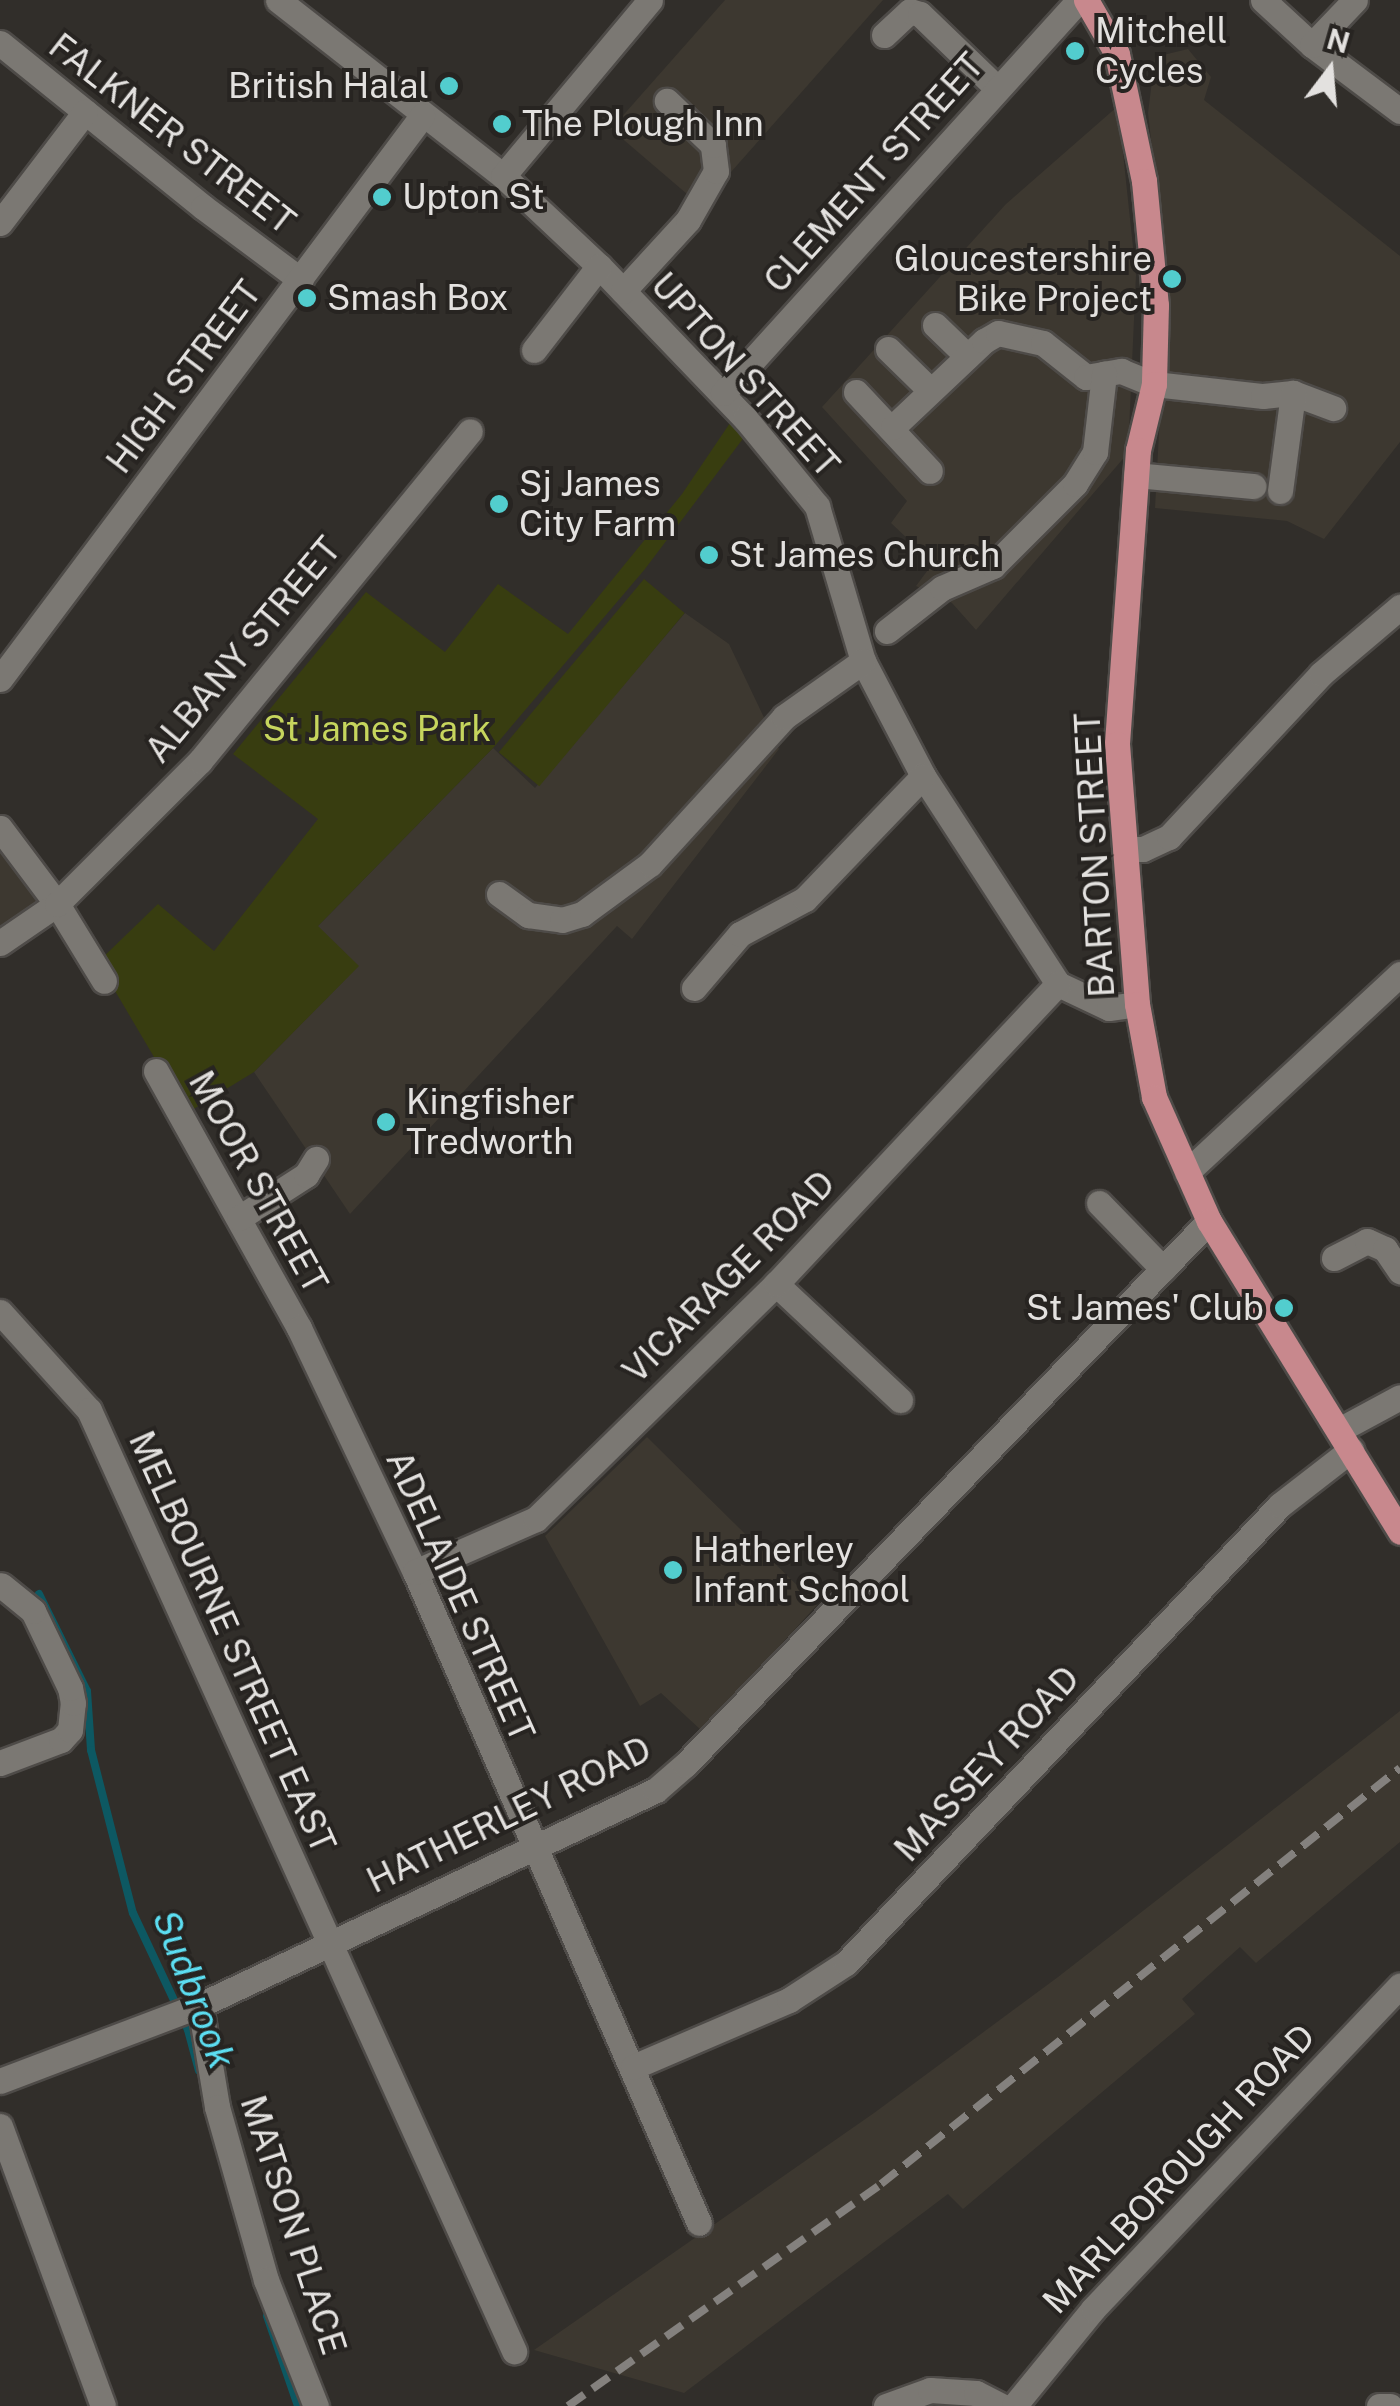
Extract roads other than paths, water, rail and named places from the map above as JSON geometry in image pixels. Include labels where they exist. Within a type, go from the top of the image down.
[{"type":"main road","name":"BARTON STREET","points":[[1083,0],[1117,54],[1144,181],[1156,304],[1154,384],[1136,475],[1117,744],[1138,1004],[1154,1097],[1209,1221],[1400,1532]]},
{"type":"street","points":[[503,176],[650,0]]},
{"type":"street","name":"CLEMENT STREET","points":[[723,393],[997,88],[1083,0]]},
{"type":"street","points":[[1263,0],[1312,44],[1400,111]]},
{"type":"street","points":[[1312,44],[1355,0]]},
{"type":"street","name":"UPTON STREET","points":[[291,4],[422,116],[503,176],[599,266],[723,393],[817,506],[863,661],[923,776],[1058,984]]},
{"type":"street","points":[[884,36],[910,12],[920,14],[997,88]]},
{"type":"street","name":"FALKNER STREET","points":[[0,43],[301,280]]},
{"type":"street","points":[[623,292],[688,220],[716,170],[713,145],[667,101]]},
{"type":"street","points":[[0,223],[85,112]]},
{"type":"street","name":"HIGH STREET","points":[[2,671],[422,116]]},
{"type":"street","points":[[534,350],[599,266]]},
{"type":"street","points":[[934,325],[968,356]]},
{"type":"street","points":[[892,427],[984,341],[1009,333],[1043,343],[1086,377],[1121,372],[1154,384],[1262,396],[1293,393],[1332,408]]},
{"type":"street","points":[[888,349],[930,390]]},
{"type":"street","points":[[887,631],[942,588],[993,566],[1075,484],[1095,452],[1104,374]]},
{"type":"street","points":[[856,392],[930,471]]},
{"type":"street","points":[[1280,492],[1293,393]]},
{"type":"street","name":"ALBANY STREET","points":[[0,943],[57,904],[200,762],[470,431]]},
{"type":"street","points":[[1136,475],[1252,486]]},
{"type":"street","points":[[1125,849],[1143,849],[1169,836],[1322,674],[1400,607]]},
{"type":"street","points":[[499,894],[528,915],[562,920],[582,914],[650,864],[784,717],[863,661]]},
{"type":"street","points":[[694,988],[740,934],[806,899],[923,776]]},
{"type":"street","points":[[0,828],[57,904],[104,981]]},
{"type":"street","points":[[1187,1172],[1400,974]]},
{"type":"street","points":[[1058,984],[1108,1008],[1138,1004]]},
{"type":"street","name":"VICARAGE ROAD","points":[[415,1572],[536,1519],[776,1284],[1058,984]]},
{"type":"street","name":"MOOR STREET","points":[[156,1071],[299,1328]]},
{"type":"street","points":[[240,1218],[306,1176],[316,1159]]},
{"type":"street","points":[[1099,1203],[1163,1269]]},
{"type":"street","name":"HATHERLEY ROAD","points":[[0,2081],[198,2006],[656,1790],[685,1766],[1209,1221]]},
{"type":"street","points":[[1334,1258],[1368,1240],[1385,1249],[1400,1271]]},
{"type":"street","points":[[776,1284],[900,1400]]},
{"type":"street","name":"MELBOURNE STREET EAST","points":[[0,1312],[90,1410],[514,2352]]},
{"type":"street","name":"ADELAIDE STREET","points":[[299,1328],[415,1572],[534,1850],[634,2067],[698,2223]]},
{"type":"street","name":"MASSEY ROAD","points":[[634,2067],[789,2000],[846,1964],[1280,1505],[1345,1440],[1400,1397]]},
{"type":"street","points":[[0,1585],[33,1611],[70,1688],[73,1703],[70,1730],[61,1740],[0,1763]]},
{"type":"street","name":"MARLBOROUGH ROAD","points":[[1014,2406],[1093,2309],[1400,1985]]},
{"type":"street","name":"MATSON PLACE","points":[[198,2006],[217,2108],[266,2280],[316,2406]]},
{"type":"street","points":[[0,2126],[103,2406]]},
{"type":"street","points":[[886,2406],[930,2390],[976,2394],[1002,2406]]},
{"type":"street","points":[[1379,2406],[1390,2406]]},
{"type":"waterway","name":"Sudbrook","points":[[39,1594],[87,1691],[91,1750],[133,1913],[188,2030],[199,2071]]},
{"type":"waterway","name":"Sudbrook","points":[[267,2316],[298,2406]]},
{"type":"railway","points":[[568,2406],[881,2184],[1400,1768]]},
{"type":"place","name":"Mitchell Cycles","points":[[1075,51]]},
{"type":"place","name":"British Halal","points":[[449,86]]},
{"type":"place","name":"The Plough Inn","points":[[502,124]]},
{"type":"place","name":"Upton St","points":[[382,197]]},
{"type":"place","name":"Gloucestershire Bike Project","points":[[1172,279]]},
{"type":"place","name":"Smash Box","points":[[307,298]]},
{"type":"place","name":"Sj James City Farm","points":[[499,504]]},
{"type":"place","name":"St James Church","points":[[709,555]]},
{"type":"place","name":"Kingfisher Tredworth","points":[[386,1122]]},
{"type":"place","name":"St James' Club","points":[[1284,1308]]},
{"type":"place","name":"Hatherley Infant School","points":[[673,1570]]},
{"type":"park label","name":"St James Park","points":[[377,729]]}]
